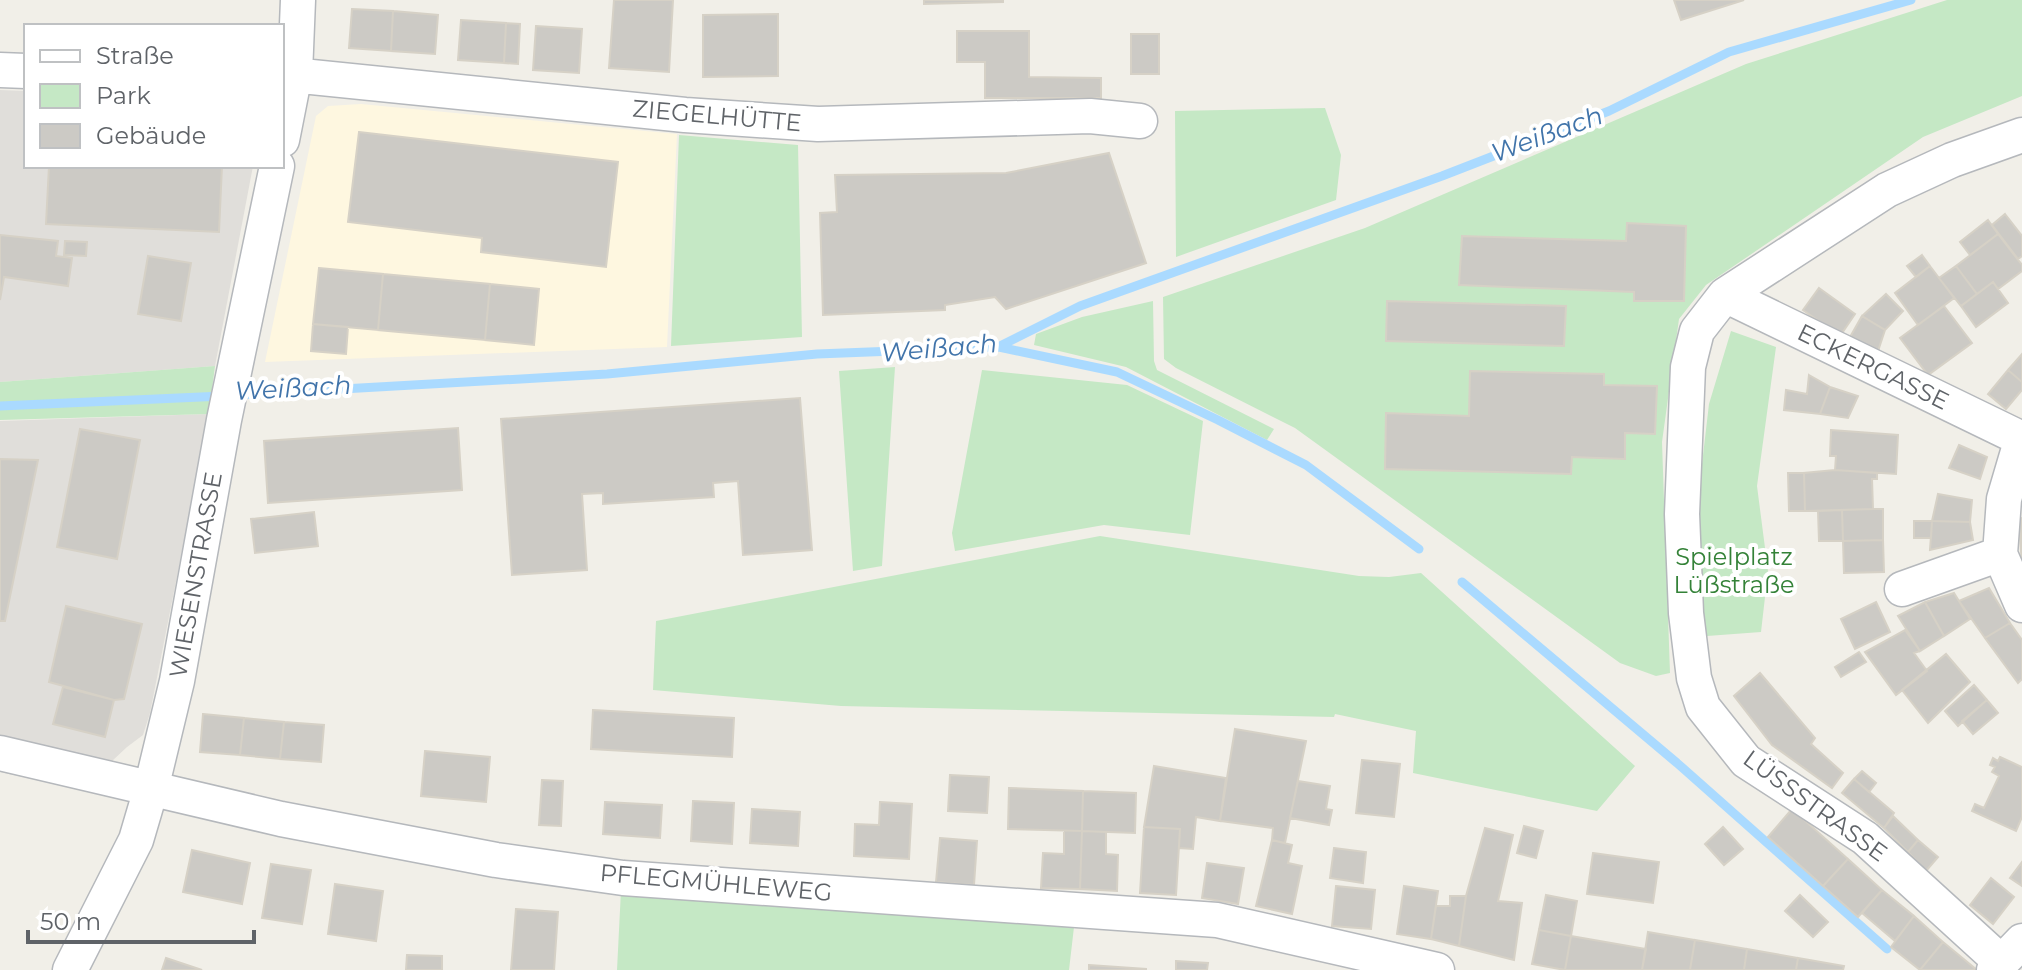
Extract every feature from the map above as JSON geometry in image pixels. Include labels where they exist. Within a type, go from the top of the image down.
[{"type":"street","points":[[284,118],[298,0]]},
{"type":"street","points":[[0,70],[24,71]]},
{"type":"street","name":"ZIEGELHÜTTE","points":[[288,74],[685,115],[818,124],[1090,116],[1140,121]]},
{"type":"street","name":"LÜSSSTRASSE","points":[[2006,958],[1865,838],[1746,761],[1703,707],[1694,678],[1683,569],[1685,419],[1688,367],[1697,331],[1725,295],[1887,190],[1952,160],[2022,135]]},
{"type":"street","name":"WIESENSTRASSE","points":[[70,970],[136,840],[151,789],[177,681],[224,420],[277,168]]},
{"type":"street","name":"ECKERGASSE","points":[[1725,295],[2022,438]]},
{"type":"street","points":[[2022,438],[2000,554],[2022,605]]},
{"type":"street","points":[[1902,589],[2000,554]]},
{"type":"street","name":"PFLEGMÜHLEWEG","points":[[0,753],[281,819],[496,860],[623,878],[1217,920],[1437,970]]},
{"type":"shaded area","points":[[0,90],[24,91],[24,168],[253,168],[215,366],[0,382]]},
{"type":"shaded area","points":[[361,104],[677,134],[667,347],[265,362],[316,116],[328,106]]},
{"type":"shaded area","points":[[209,414],[150,713],[143,735],[81,790],[0,772],[0,421]]},
{"type":"green space","points":[[1947,0],[2022,0],[2022,96],[1923,137],[1706,285],[1679,319],[1662,442],[1670,673],[1656,676],[1620,663],[1295,428],[1164,359],[1163,297],[1365,228],[1746,64]]},
{"type":"green space","points":[[1325,108],[1341,155],[1336,200],[1176,257],[1175,111]]},
{"type":"green space","points":[[679,135],[798,145],[802,337],[671,346]]},
{"type":"green space","points":[[1153,301],[1154,361],[1157,370],[1274,429],[1267,440],[1126,367],[1034,345],[1036,334],[1082,317]]},
{"type":"green space","name":"Spielplatz Lüßstraße","points":[[1731,331],[1776,347],[1757,486],[1768,571],[1761,632],[1707,636],[1699,585],[1698,498],[1709,404]]},
{"type":"green space","points":[[215,366],[209,414],[0,420],[0,382]]},
{"type":"green space","points":[[895,367],[882,566],[853,571],[839,371]]},
{"type":"green space","points":[[982,370],[1127,385],[1203,421],[1190,535],[1104,525],[955,551],[952,533]]},
{"type":"green space","points":[[1100,536],[1359,576],[1389,577],[1421,573],[1635,766],[1597,811],[1413,773],[1416,731],[1335,714],[1334,717],[841,706],[653,690],[656,621]]},
{"type":"green space","points":[[621,890],[1074,927],[1069,970],[617,970]]},
{"type":"building","points":[[614,0],[673,0],[669,72],[609,68]]},
{"type":"building","points":[[924,0],[1003,0],[1003,2],[924,4]]},
{"type":"building","points":[[1674,0],[1744,0],[1681,20]]},
{"type":"building","points":[[352,9],[393,11],[391,51],[349,48]]},
{"type":"building","points":[[393,11],[438,15],[435,54],[391,51]]},
{"type":"building","points":[[778,14],[778,76],[703,77],[703,15]]},
{"type":"building","points":[[461,20],[506,23],[504,63],[458,60]]},
{"type":"building","points":[[506,23],[520,24],[518,64],[504,63]]},
{"type":"building","points":[[536,26],[582,29],[579,73],[533,70]]},
{"type":"building","points":[[957,31],[1029,31],[1029,77],[1101,78],[1101,98],[985,98],[985,62],[957,62]]},
{"type":"building","points":[[1131,34],[1159,34],[1159,74],[1131,74]]},
{"type":"building","points":[[359,132],[618,162],[606,267],[481,252],[482,238],[348,222]]},
{"type":"building","points":[[1109,153],[1146,263],[1006,309],[995,297],[945,305],[945,310],[823,315],[820,213],[837,212],[835,175],[1006,173]]},
{"type":"building","points":[[49,168],[222,168],[219,232],[46,224]]},
{"type":"building","points":[[2005,214],[2022,236],[2022,256],[2018,259],[1992,225]]},
{"type":"building","points":[[1988,220],[1998,234],[1970,255],[1960,242]]},
{"type":"building","points":[[1627,223],[1686,226],[1684,301],[1634,301],[1634,292],[1459,285],[1462,236],[1626,241]]},
{"type":"building","points":[[1998,234],[2022,265],[2022,271],[1998,289],[1993,282],[1977,294],[1956,266]]},
{"type":"building","points":[[0,235],[58,241],[56,256],[72,258],[68,286],[4,277],[0,300]]},
{"type":"building","points":[[65,241],[87,242],[86,256],[64,255]]},
{"type":"building","points":[[1922,255],[1930,266],[1916,277],[1907,266]]},
{"type":"building","points":[[148,256],[191,263],[181,321],[138,314]]},
{"type":"building","points":[[1930,266],[1954,298],[1918,325],[1895,293]]},
{"type":"building","points":[[1956,266],[1977,294],[1961,306],[1939,278]]},
{"type":"building","points":[[319,268],[383,274],[378,330],[313,324]]},
{"type":"building","points":[[383,274],[490,284],[485,340],[378,330]]},
{"type":"building","points":[[1993,282],[2008,303],[1976,327],[1961,306]]},
{"type":"building","points":[[490,284],[539,289],[534,345],[485,340]]},
{"type":"building","points":[[1819,288],[1855,314],[1840,336],[1803,310]]},
{"type":"building","points":[[1886,294],[1903,311],[1885,330],[1862,316]]},
{"type":"building","points":[[1387,301],[1566,306],[1564,346],[1386,341]]},
{"type":"building","points":[[1944,306],[1972,343],[1928,375],[1900,338]]},
{"type":"building","points":[[1862,316],[1885,330],[1878,351],[1850,337]]},
{"type":"building","points":[[313,324],[348,327],[346,354],[311,351]]},
{"type":"building","points":[[2022,354],[2022,382],[2008,370]]},
{"type":"building","points":[[2008,370],[2022,382],[2022,390],[2006,409],[1988,394]]},
{"type":"building","points":[[1470,371],[1604,374],[1604,385],[1657,386],[1655,434],[1625,433],[1625,459],[1572,457],[1571,474],[1385,469],[1386,413],[1469,416]]},
{"type":"building","points":[[1809,375],[1830,387],[1820,414],[1784,410],[1786,390],[1807,394]]},
{"type":"building","points":[[1830,387],[1858,396],[1848,418],[1820,414]]},
{"type":"building","points":[[800,398],[812,550],[743,555],[738,481],[713,483],[714,497],[603,504],[603,493],[582,494],[587,570],[512,575],[501,419]]},
{"type":"building","points":[[458,428],[462,490],[268,503],[264,441]]},
{"type":"building","points":[[80,429],[140,440],[117,559],[57,547]]},
{"type":"building","points":[[1831,430],[1898,435],[1896,474],[1835,470],[1836,456],[1830,456]]},
{"type":"building","points":[[1959,445],[1987,457],[1980,479],[1949,468]]},
{"type":"building","points":[[0,459],[38,460],[5,621],[0,621]]},
{"type":"building","points":[[1835,470],[1877,473],[1877,479],[1872,479],[1873,509],[1805,511],[1804,473]]},
{"type":"building","points":[[1788,473],[1804,473],[1805,511],[1789,511]]},
{"type":"building","points":[[1938,494],[1972,500],[1970,522],[1932,521]]},
{"type":"building","points":[[1883,509],[1883,540],[1843,541],[1842,510]]},
{"type":"building","points":[[1842,510],[1843,541],[1819,541],[1818,511]]},
{"type":"building","points":[[314,512],[318,546],[255,553],[251,519]]},
{"type":"building","points":[[2022,518],[2022,567],[2019,519]]},
{"type":"building","points":[[1914,521],[1932,521],[1931,538],[1914,538]]},
{"type":"building","points":[[1932,521],[1970,522],[1973,540],[1930,550]]},
{"type":"building","points":[[1883,540],[1884,572],[1844,573],[1843,541]]},
{"type":"building","points":[[1989,588],[2010,623],[1985,638],[1959,601]]},
{"type":"building","points":[[1954,593],[1970,619],[1944,636],[1925,602]]},
{"type":"building","points":[[1876,602],[1890,632],[1855,649],[1841,619]]},
{"type":"building","points":[[1925,602],[1944,636],[1920,651],[1898,616]]},
{"type":"building","points":[[66,606],[142,624],[124,699],[114,700],[49,682]]},
{"type":"building","points":[[2010,623],[2022,640],[2022,679],[2018,683],[1985,638]]},
{"type":"building","points":[[1905,630],[1920,651],[1914,653],[1927,671],[1896,695],[1865,652]]},
{"type":"building","points":[[1859,652],[1866,662],[1841,677],[1835,667]]},
{"type":"building","points":[[1946,654],[1970,682],[1928,723],[1902,690]]},
{"type":"building","points":[[1760,673],[1815,738],[1811,744],[1843,773],[1832,788],[1772,745],[1734,696]]},
{"type":"building","points":[[1974,685],[1987,700],[1958,726],[1945,711]]},
{"type":"building","points":[[63,687],[114,700],[105,737],[53,724]]},
{"type":"building","points":[[1987,700],[1998,713],[1973,734],[1962,721]]},
{"type":"building","points":[[593,710],[734,718],[732,757],[591,749]]},
{"type":"building","points":[[203,714],[244,718],[240,755],[200,752]]},
{"type":"building","points":[[244,718],[284,722],[280,759],[240,755]]},
{"type":"building","points":[[284,722],[324,725],[321,762],[280,759]]},
{"type":"building","points":[[1235,729],[1306,741],[1285,843],[1272,840],[1273,828],[1220,821]]},
{"type":"building","points":[[425,751],[490,757],[486,802],[421,796]]},
{"type":"building","points":[[2000,757],[2022,767],[2022,817],[2016,831],[1972,811],[1975,804],[1984,808],[1999,776],[1992,772],[1995,767],[1990,765],[1993,758],[1998,761]]},
{"type":"building","points":[[1362,760],[1400,764],[1394,817],[1356,813]]},
{"type":"building","points":[[1154,766],[1226,778],[1220,821],[1196,817],[1193,849],[1179,848],[1180,829],[1144,827]]},
{"type":"building","points":[[1862,771],[1876,783],[1869,792],[1854,779]]},
{"type":"building","points":[[950,775],[989,777],[987,813],[948,811]]},
{"type":"building","points":[[1854,779],[1894,813],[1884,828],[1842,793]]},
{"type":"building","points":[[542,780],[563,781],[561,826],[539,825]]},
{"type":"building","points":[[1298,781],[1330,786],[1326,809],[1332,810],[1329,825],[1290,818]]},
{"type":"building","points":[[1009,788],[1083,791],[1082,831],[1008,829]]},
{"type":"building","points":[[1083,791],[1136,793],[1135,833],[1082,831]]},
{"type":"building","points":[[693,801],[734,803],[732,844],[691,841]]},
{"type":"building","points":[[605,802],[662,805],[660,838],[603,834]]},
{"type":"building","points":[[880,802],[912,804],[909,859],[854,856],[855,824],[879,825]]},
{"type":"building","points":[[752,809],[800,812],[798,846],[750,843]]},
{"type":"building","points":[[1792,809],[1848,859],[1823,886],[1768,837]]},
{"type":"building","points":[[1893,816],[1918,840],[1908,852],[1884,828]]},
{"type":"building","points":[[1524,826],[1543,831],[1536,858],[1517,853]]},
{"type":"building","points":[[1144,827],[1180,829],[1176,895],[1140,893]]},
{"type":"building","points":[[1723,827],[1743,849],[1724,865],[1705,844]]},
{"type":"building","points":[[1485,828],[1513,835],[1498,901],[1522,903],[1514,960],[1459,946],[1466,896]]},
{"type":"building","points":[[1064,831],[1082,831],[1080,889],[1041,888],[1043,853],[1064,854]]},
{"type":"building","points":[[1082,831],[1106,832],[1106,854],[1118,855],[1117,891],[1080,889]]},
{"type":"building","points":[[940,838],[977,841],[974,885],[936,882]]},
{"type":"building","points":[[1272,840],[1292,845],[1288,863],[1302,866],[1292,914],[1256,906]]},
{"type":"building","points":[[1918,840],[1938,857],[1926,871],[1908,852]]},
{"type":"building","points":[[1334,848],[1366,852],[1363,883],[1330,878]]},
{"type":"building","points":[[192,850],[250,863],[242,904],[183,892]]},
{"type":"building","points":[[1593,853],[1659,862],[1653,903],[1587,894]]},
{"type":"building","points":[[1848,859],[1882,890],[1858,917],[1823,886]]},
{"type":"building","points":[[2022,862],[2022,886],[2010,878]]},
{"type":"building","points":[[1207,863],[1244,868],[1238,904],[1202,898]]},
{"type":"building","points":[[271,864],[311,870],[302,924],[262,918]]},
{"type":"building","points":[[1991,878],[2014,897],[1993,924],[1970,905]]},
{"type":"building","points":[[335,884],[383,891],[376,941],[328,934]]},
{"type":"building","points":[[1336,886],[1375,890],[1371,929],[1332,926]]},
{"type":"building","points":[[1404,886],[1438,891],[1431,939],[1397,934]]},
{"type":"building","points":[[1882,890],[1914,916],[1895,941],[1862,913]]},
{"type":"building","points":[[1546,895],[1577,901],[1571,936],[1539,930]]},
{"type":"building","points":[[1800,895],[1828,922],[1813,937],[1785,911]]},
{"type":"building","points":[[1450,896],[1466,896],[1459,946],[1431,939],[1436,906],[1450,906]]},
{"type":"building","points":[[516,909],[558,912],[554,970],[511,970]]},
{"type":"building","points":[[1914,916],[1943,942],[1920,970],[1891,947]]},
{"type":"building","points":[[1539,930],[1571,936],[1565,970],[1532,964]]},
{"type":"building","points":[[1648,932],[1695,940],[1690,970],[1642,970]]},
{"type":"building","points":[[1571,936],[1646,949],[1642,970],[1565,970]]},
{"type":"building","points":[[1695,940],[1747,949],[1744,970],[1690,970]]},
{"type":"building","points":[[1943,942],[1977,970],[1920,970]]},
{"type":"building","points":[[1747,949],[1798,958],[1796,970],[1744,970]]},
{"type":"building","points":[[407,955],[442,956],[442,970],[406,970]]},
{"type":"building","points":[[166,958],[202,970],[162,970]]},
{"type":"building","points":[[1798,958],[1844,966],[1843,970],[1796,970]]},
{"type":"building","points":[[1176,961],[1208,963],[1207,970],[1176,970]]},
{"type":"building","points":[[1089,965],[1146,969],[1146,970],[1089,970]]},
{"type":"waterway","name":"Weißach","points":[[238,395],[607,374],[817,354],[998,347],[1080,306],[1442,176],[1609,111],[1729,52],[1911,0]]},
{"type":"waterway","points":[[999,347],[1117,372],[1218,420],[1306,465],[1419,549]]},
{"type":"waterway","name":"Weißach","points":[[0,406],[223,396]]},
{"type":"waterway","points":[[1462,582],[1677,763],[1887,949]]}]
